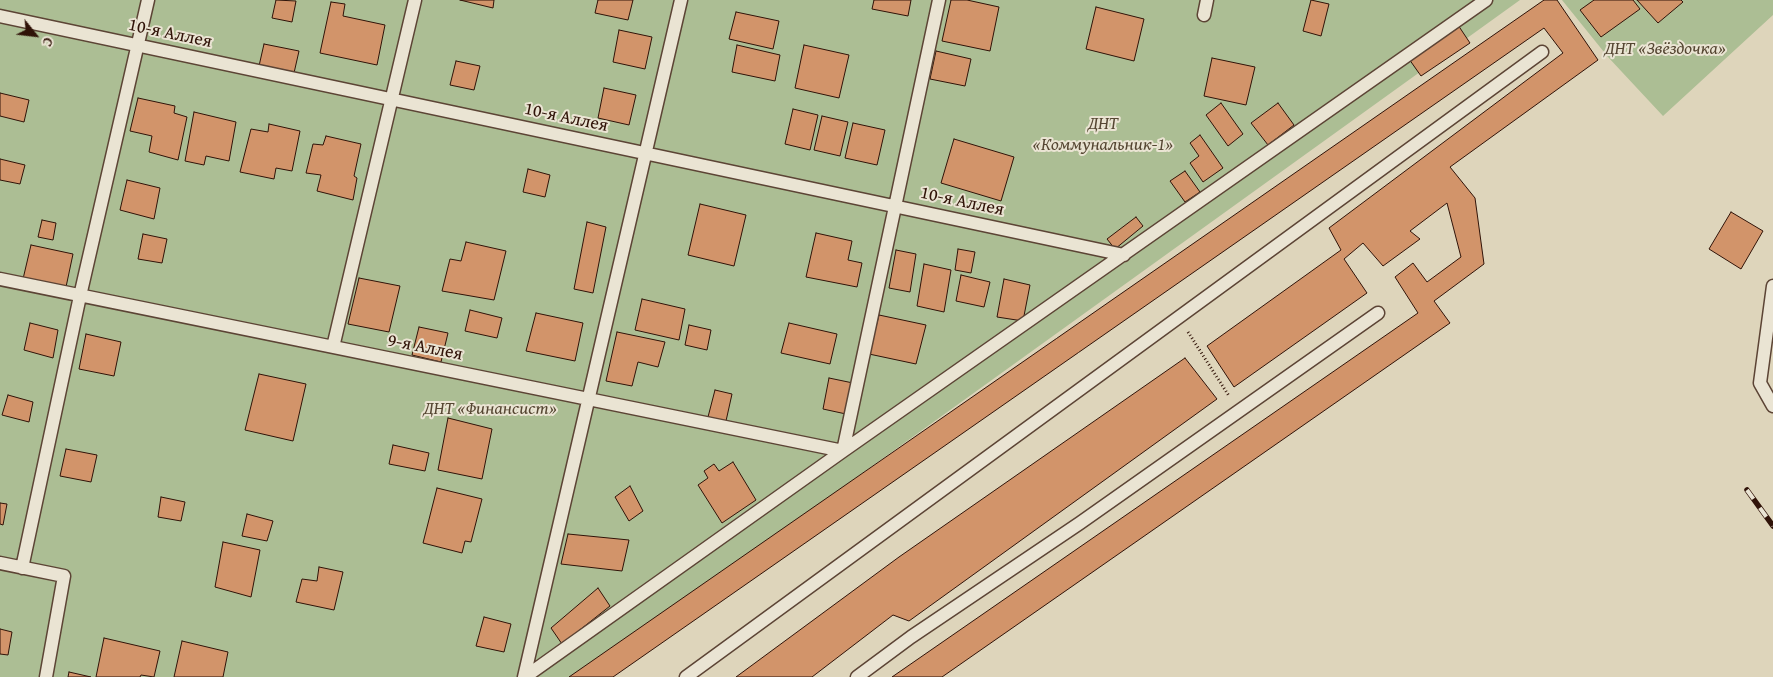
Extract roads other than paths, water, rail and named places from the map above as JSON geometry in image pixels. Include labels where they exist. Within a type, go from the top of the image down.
[{"type":"lane","points":[[22,568],[80,296],[148,0]]},
{"type":"lane","points":[[333,347],[393,100],[415,0]]},
{"type":"lane","points":[[524,677],[681,0]]},
{"type":"lane","points":[[843,451],[939,0]]},
{"type":"lane","points":[[1204,15],[1207,0]]},
{"type":"lane","points":[[524,677],[1486,0]]},
{"type":"lane","name":"10-я Аллея","points":[[0,16],[1124,255]]},
{"type":"lane","points":[[686,677],[1542,52]]},
{"type":"lane","name":"9-я Аллея","points":[[0,279],[843,451]]},
{"type":"lane","points":[[1773,286],[1760,383],[1773,406]]},
{"type":"lane","points":[[857,677],[911,637],[1080,523],[1378,313]]},
{"type":"lane","points":[[0,563],[64,576],[46,677]]},
{"type":"railway","points":[[1747,490],[1773,526]]},
{"type":"park label","name":"ДНТ «Звёздочка»","points":[[1665,49]]},
{"type":"park label","name":"ДНТ «Коммунальник-1»","points":[[1103,134]]},
{"type":"park label","name":"ДНТ «Финансист»","points":[[490,409]]}]
